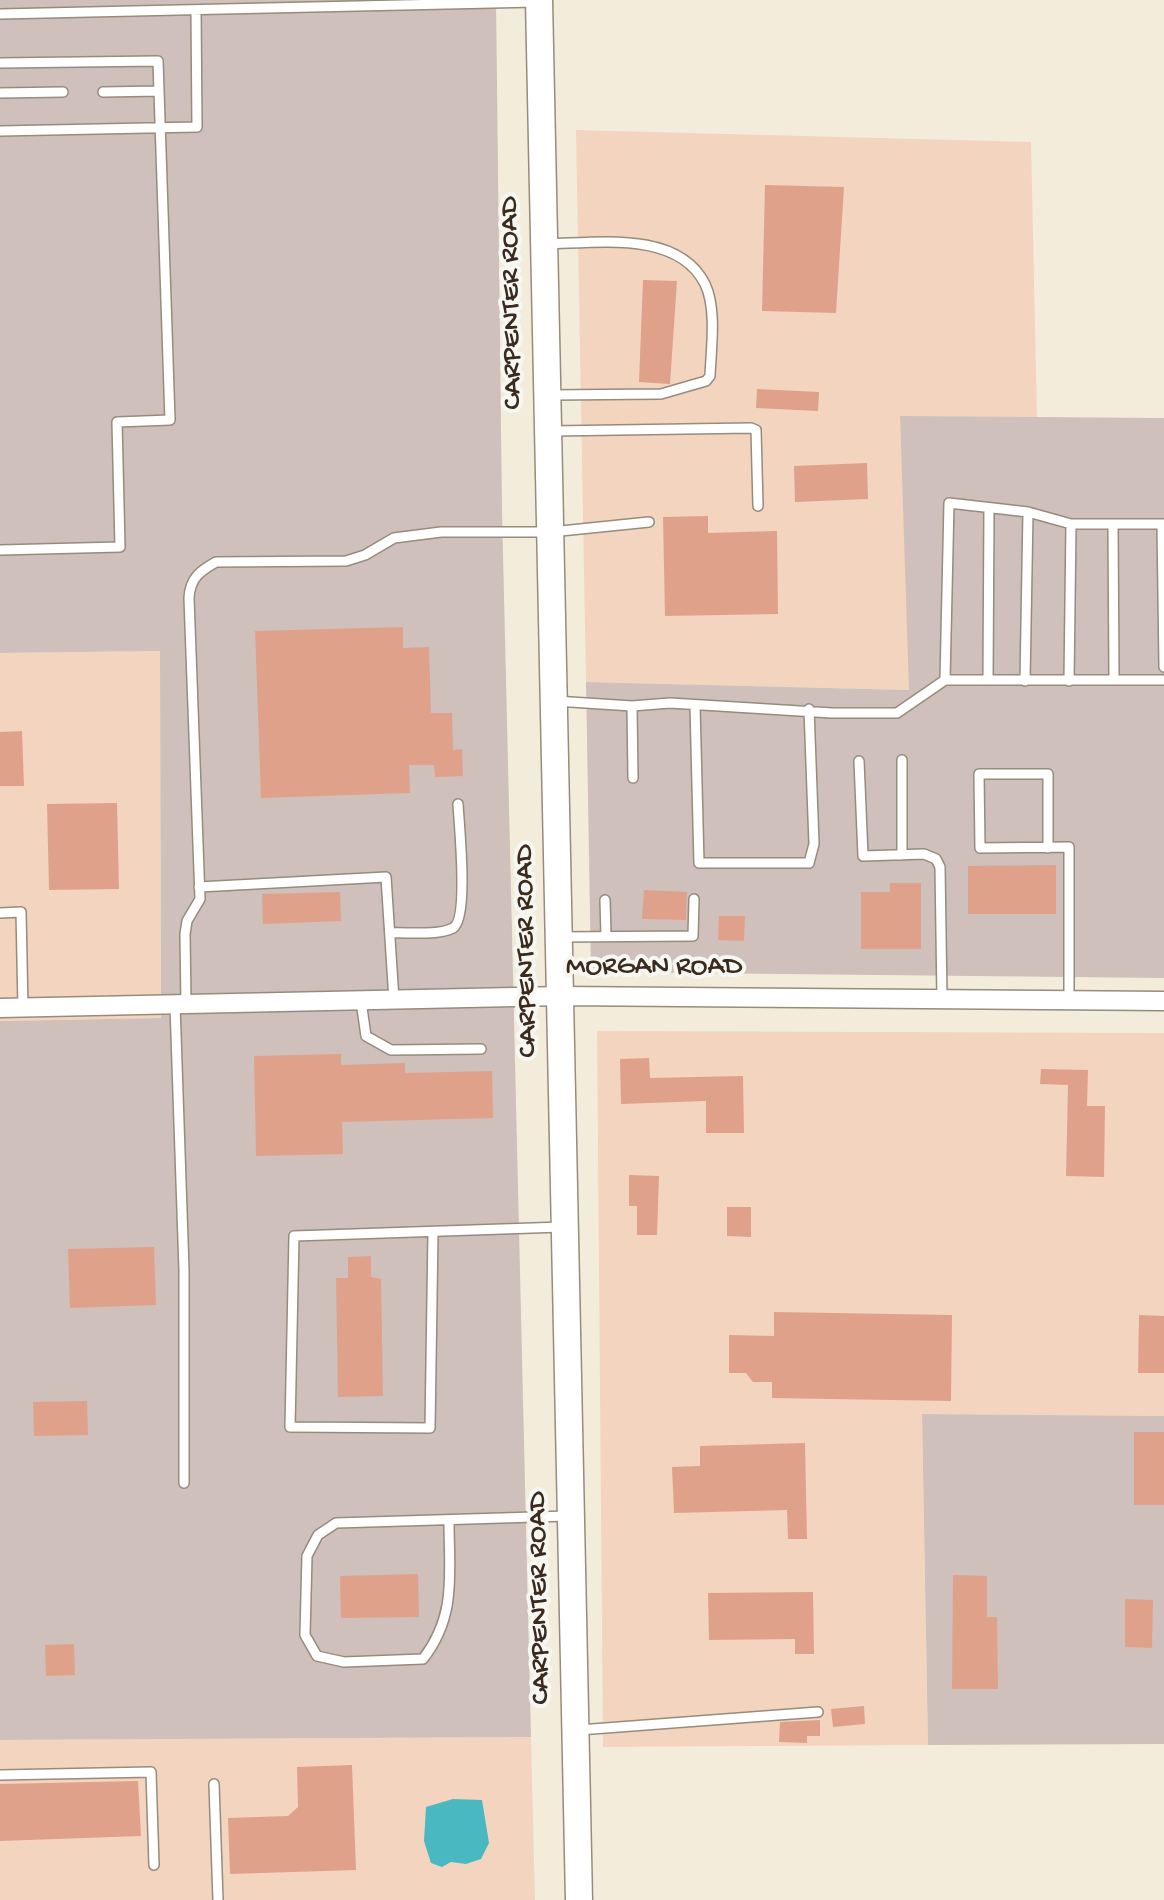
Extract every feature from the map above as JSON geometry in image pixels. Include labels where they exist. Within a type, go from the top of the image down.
[{"type":"main road","name":"CARPENTER ROAD","points":[[539,1],[579,1900]]},
{"type":"street","name":"MORGAN ROAD","points":[[0,1008],[561,996],[1164,1001]]},
{"type":"lane","points":[[0,14],[539,1]]},
{"type":"lane","points":[[0,131],[197,127],[196,11]]},
{"type":"lane","points":[[0,63],[158,61],[170,420],[117,422],[120,547],[0,550]]},
{"type":"lane","points":[[103,92],[159,91]]},
{"type":"lane","points":[[0,93],[63,92]]},
{"type":"lane","points":[[544,244],[609,243],[663,249],[683,257],[704,283],[710,313],[710,376],[706,381],[661,394],[548,395]]},
{"type":"lane","points":[[548,431],[751,428],[756,430],[758,506]]},
{"type":"lane","points":[[945,680],[949,503],[1028,512],[1071,524],[1163,524],[1164,667]]},
{"type":"lane","points":[[988,679],[989,509]]},
{"type":"lane","points":[[1025,681],[1028,512]]},
{"type":"lane","points":[[184,1483],[181,1005],[187,921],[200,899],[189,589],[200,571],[216,562],[357,559],[394,538],[441,532],[551,532],[649,522]]},
{"type":"lane","points":[[1069,681],[1071,524]]},
{"type":"lane","points":[[1113,524],[1114,679]]},
{"type":"lane","points":[[555,701],[897,713],[945,680],[1164,680]]},
{"type":"lane","points":[[632,706],[633,778]]},
{"type":"lane","points":[[695,706],[699,863],[809,863],[814,844],[809,709]]},
{"type":"lane","points":[[902,760],[902,855]]},
{"type":"lane","points":[[859,761],[863,856],[924,854],[936,859],[940,867],[942,999]]},
{"type":"lane","points":[[1048,848],[1048,774],[979,774],[980,848],[1048,848],[1069,847],[1069,1000]]},
{"type":"lane","points":[[390,933],[453,928],[457,922],[462,905],[458,804]]},
{"type":"lane","points":[[199,887],[386,877],[394,1000]]},
{"type":"lane","points":[[560,937],[693,936],[694,899]]},
{"type":"lane","points":[[605,900],[606,936]]},
{"type":"lane","points":[[0,913],[21,912],[23,1008]]},
{"type":"lane","points":[[361,1001],[366,1036],[391,1050],[481,1049]]},
{"type":"lane","points":[[433,1232],[430,1428],[290,1427],[294,1236],[566,1227]]},
{"type":"lane","points":[[449,1521],[449,1611],[439,1638],[423,1659],[344,1662],[317,1656],[305,1635],[307,1556],[318,1535],[336,1523],[572,1515]]},
{"type":"lane","points":[[576,1731],[818,1712]]},
{"type":"lane","points":[[0,1775],[151,1772],[154,1865]]},
{"type":"lane","points":[[214,1784],[218,1900]]},
{"type":"shaded area","points":[[0,0],[496,0],[502,510],[531,1737],[0,1740],[0,1021],[161,1018],[160,651],[0,653]]},
{"type":"shaded area","points":[[576,130],[1031,142],[1037,418],[900,417],[910,690],[586,682]]},
{"type":"shaded area","points":[[900,416],[1164,418],[1164,978],[591,972],[586,682],[909,690]]},
{"type":"shaded area","points":[[160,651],[161,1018],[0,1021],[0,653]]},
{"type":"shaded area","points":[[597,1031],[1164,1033],[1164,1416],[922,1414],[928,1745],[603,1747]]},
{"type":"shaded area","points":[[922,1414],[1164,1416],[1164,1744],[928,1745]]},
{"type":"shaded area","points":[[531,1737],[535,1900],[0,1900],[0,1740]]},
{"type":"water","points":[[453,1799],[482,1800],[489,1843],[481,1859],[466,1864],[451,1862],[442,1867],[431,1863],[424,1841],[426,1807]]},
{"type":"building","points":[[765,185],[844,187],[836,313],[762,311]]},
{"type":"building","points":[[643,280],[677,281],[670,384],[639,382]]},
{"type":"building","points":[[757,389],[819,392],[818,411],[756,408]]},
{"type":"building","points":[[867,463],[868,499],[795,502],[794,466]]},
{"type":"building","points":[[708,516],[708,533],[777,531],[778,614],[665,616],[663,517]]},
{"type":"building","points":[[403,627],[403,648],[429,647],[431,713],[452,713],[453,750],[462,749],[463,776],[435,777],[434,765],[409,765],[410,793],[261,798],[255,631]]},
{"type":"building","points":[[22,731],[24,786],[0,786],[0,732]]},
{"type":"building","points":[[117,803],[119,889],[49,890],[47,804]]},
{"type":"building","points":[[1056,865],[1056,914],[968,914],[968,866]]},
{"type":"building","points":[[890,883],[921,883],[921,949],[861,949],[861,892],[890,892]]},
{"type":"building","points":[[644,890],[687,892],[686,920],[642,919]]},
{"type":"building","points":[[340,892],[341,921],[263,924],[262,894]]},
{"type":"building","points":[[719,916],[745,916],[744,941],[718,940]]},
{"type":"building","points":[[341,1054],[341,1065],[405,1063],[405,1073],[492,1071],[493,1118],[342,1122],[343,1154],[256,1156],[254,1056]]},
{"type":"building","points":[[649,1058],[650,1078],[743,1076],[744,1133],[706,1133],[706,1101],[621,1104],[620,1059]]},
{"type":"building","points":[[1041,1069],[1088,1070],[1087,1106],[1105,1106],[1104,1177],[1066,1176],[1068,1085],[1040,1084]]},
{"type":"building","points":[[629,1175],[659,1176],[657,1235],[637,1235],[637,1206],[629,1206]]},
{"type":"building","points":[[727,1207],[751,1207],[751,1237],[727,1236]]},
{"type":"building","points":[[154,1247],[156,1305],[70,1308],[68,1249]]},
{"type":"building","points":[[371,1256],[371,1277],[381,1279],[383,1396],[338,1397],[336,1278],[348,1278],[348,1257]]},
{"type":"building","points":[[774,1312],[952,1315],[951,1401],[772,1398],[772,1382],[753,1382],[746,1373],[729,1373],[729,1335],[774,1336]]},
{"type":"building","points":[[1139,1315],[1164,1316],[1164,1373],[1138,1373]]},
{"type":"building","points":[[87,1401],[88,1435],[34,1436],[33,1402]]},
{"type":"building","points":[[1134,1432],[1164,1432],[1164,1505],[1134,1505]]},
{"type":"building","points":[[805,1443],[807,1539],[788,1539],[787,1510],[674,1513],[672,1467],[700,1466],[700,1446]]},
{"type":"building","points":[[418,1574],[419,1617],[341,1618],[340,1576]]},
{"type":"building","points":[[953,1575],[987,1576],[987,1617],[997,1617],[998,1689],[952,1689]]},
{"type":"building","points":[[813,1592],[814,1654],[795,1654],[795,1639],[709,1640],[708,1593]]},
{"type":"building","points":[[1125,1599],[1153,1600],[1152,1648],[1125,1647]]},
{"type":"building","points":[[74,1644],[75,1675],[46,1676],[45,1645]]},
{"type":"building","points":[[864,1706],[865,1724],[833,1727],[831,1709]]},
{"type":"building","points":[[820,1720],[820,1736],[807,1736],[807,1743],[779,1742],[780,1722]]},
{"type":"building","points":[[352,1765],[356,1870],[230,1874],[228,1818],[288,1816],[298,1807],[297,1767]]},
{"type":"building","points":[[138,1781],[141,1836],[0,1841],[0,1784]]}]
